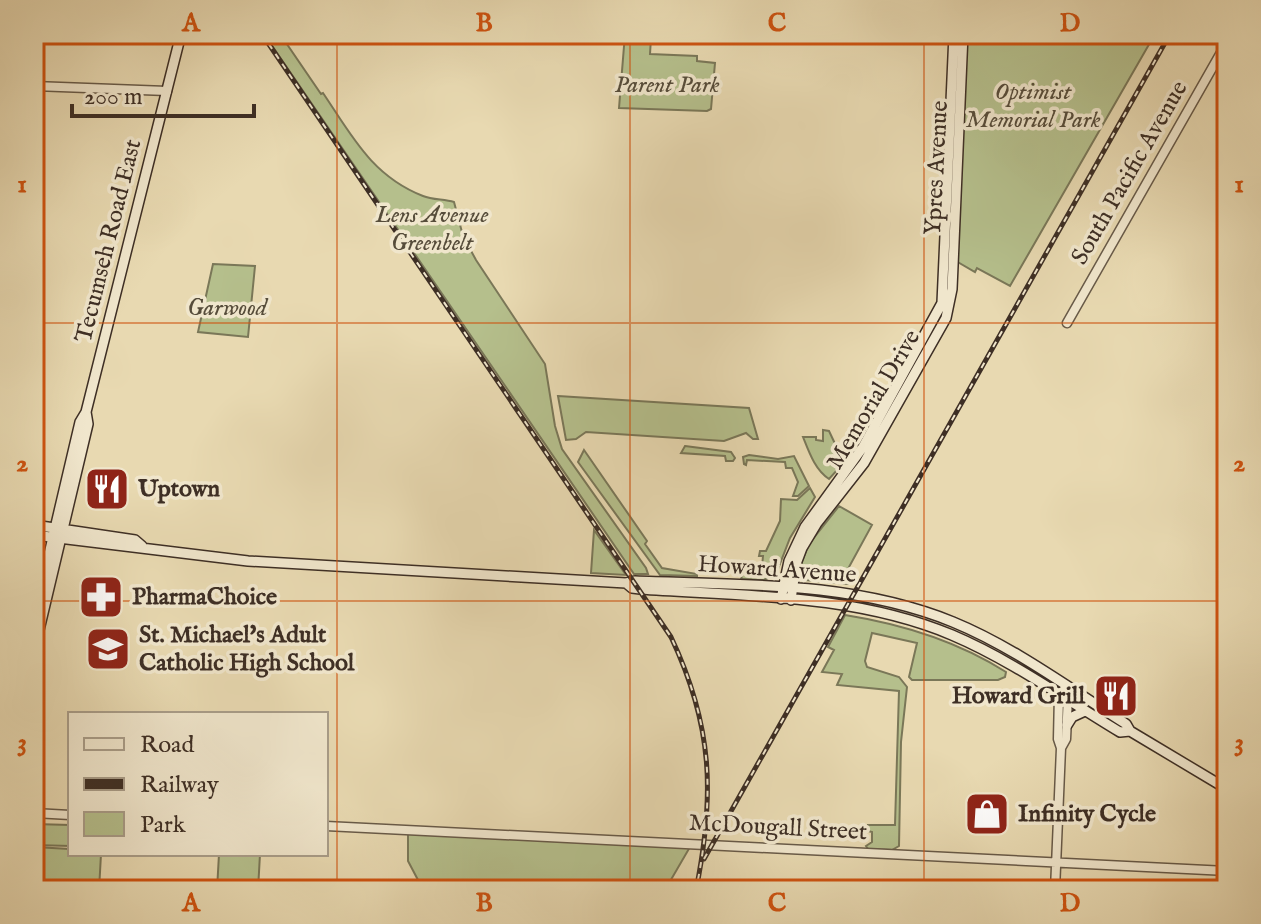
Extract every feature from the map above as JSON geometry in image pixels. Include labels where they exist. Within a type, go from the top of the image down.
[{"type":"main road","name":"Tecumseh Road East","points":[[34,651],[80,422],[86,412],[181,34]]},
{"type":"main road","name":"Ypres Avenue","points":[[946,304],[954,34]]},
{"type":"main road","name":"Ypres Avenue","points":[[946,304],[963,34]]},
{"type":"main road","name":"Memorial Drive","points":[[786,599],[789,561],[805,527],[863,447],[946,304]]},
{"type":"main road","name":"Howard Avenue","points":[[34,525],[58,533]]},
{"type":"main road","name":"Tecumseh Road East","points":[[34,618],[58,533]]},
{"type":"main road","name":"Howard Avenue","points":[[34,535],[58,533],[135,540],[142,546],[248,561],[626,583],[788,587],[867,597],[953,622],[1008,651],[1085,711],[1120,732],[1130,731]]},
{"type":"main road","name":"Howard Avenue","points":[[626,583],[640,589],[786,599],[863,608],[948,633],[1126,724],[1130,731],[1227,789]]},
{"type":"main road","points":[[1067,725],[1072,717],[1085,711]]},
{"type":"street","name":"South Pacific Avenue","points":[[1067,323],[1227,42]]},
{"type":"street","points":[[34,86],[167,91]]},
{"type":"street","points":[[1061,748],[1066,739],[1065,694]]},
{"type":"street","points":[[1055,890],[1061,748],[1058,739],[1065,694]]},
{"type":"street","points":[[34,813],[68,815]]},
{"type":"street","name":"McDougall Street","points":[[328,826],[1227,871]]},
{"type":"green space","name":"Lens Avenue Greenbelt","points":[[264,34],[280,34],[354,139],[390,178],[423,196],[454,202],[463,236],[476,260],[545,364],[562,449],[648,574],[634,574]]},
{"type":"green space","name":"Parent Park","points":[[625,34],[701,34],[701,40],[651,38],[650,54],[697,56],[697,61],[715,63],[711,109],[619,108]]},
{"type":"green space","name":"Optimist Memorial Park","points":[[967,34],[1155,34],[1010,286],[977,268],[975,272],[956,261]]},
{"type":"green space","name":"Garwood","points":[[213,264],[255,266],[248,337],[198,332]]},
{"type":"green space","points":[[558,396],[749,408],[758,439],[746,433],[724,441],[586,432],[576,439],[566,440]]},
{"type":"green space","points":[[823,430],[829,431],[837,448],[850,456],[829,479],[816,466],[803,437],[816,437],[816,440],[823,441]]},
{"type":"green space","points":[[685,446],[731,452],[735,458],[726,461],[725,456],[681,453]]},
{"type":"green space","points":[[584,450],[662,568],[697,576],[660,575],[578,462]]},
{"type":"green space","points":[[794,456],[809,486],[798,496],[793,496],[798,482],[792,468],[786,468],[785,462],[747,460],[746,465],[743,457],[778,459]]},
{"type":"green space","points":[[810,488],[815,497],[790,538],[776,574],[764,580],[741,579],[746,566],[762,567],[760,551],[766,551],[780,521],[781,499],[797,500]]},
{"type":"green space","points":[[839,506],[872,525],[843,578],[850,581],[848,584],[805,580],[799,568],[809,544]]},
{"type":"green space","points":[[594,530],[626,575],[591,573]]},
{"type":"green space","points":[[845,615],[928,635],[968,651],[1006,672],[1005,677],[998,680],[912,680],[909,677],[917,643],[872,633],[865,661],[867,667],[899,677],[907,687],[901,742],[899,846],[892,850],[868,849],[866,846],[872,842],[868,825],[895,825],[899,691],[837,685],[842,674],[822,672],[834,650],[828,647]]},
{"type":"green space","points":[[34,824],[68,825],[68,846],[34,845]]},
{"type":"green space","points":[[408,833],[690,847],[665,890],[416,890],[418,880],[408,861]]},
{"type":"green space","points":[[34,847],[68,849],[68,856],[101,856],[99,890],[34,890]]},
{"type":"green space","points":[[219,856],[260,856],[258,890],[217,890]]},
{"type":"railway","points":[[262,34],[671,637],[695,701],[706,761],[706,823],[696,890]]},
{"type":"railway","points":[[704,859],[1170,34]]},
{"type":"place","name":"Uptown","points":[[107,489]]},
{"type":"place","name":"PharmaChoice","points":[[101,597]]},
{"type":"place","name":"St. Michael's Adult Catholic High School","points":[[108,649]]},
{"type":"place","name":"Howard Grill","points":[[1116,696]]},
{"type":"place","name":"Infinity Cycle","points":[[987,814]]}]
